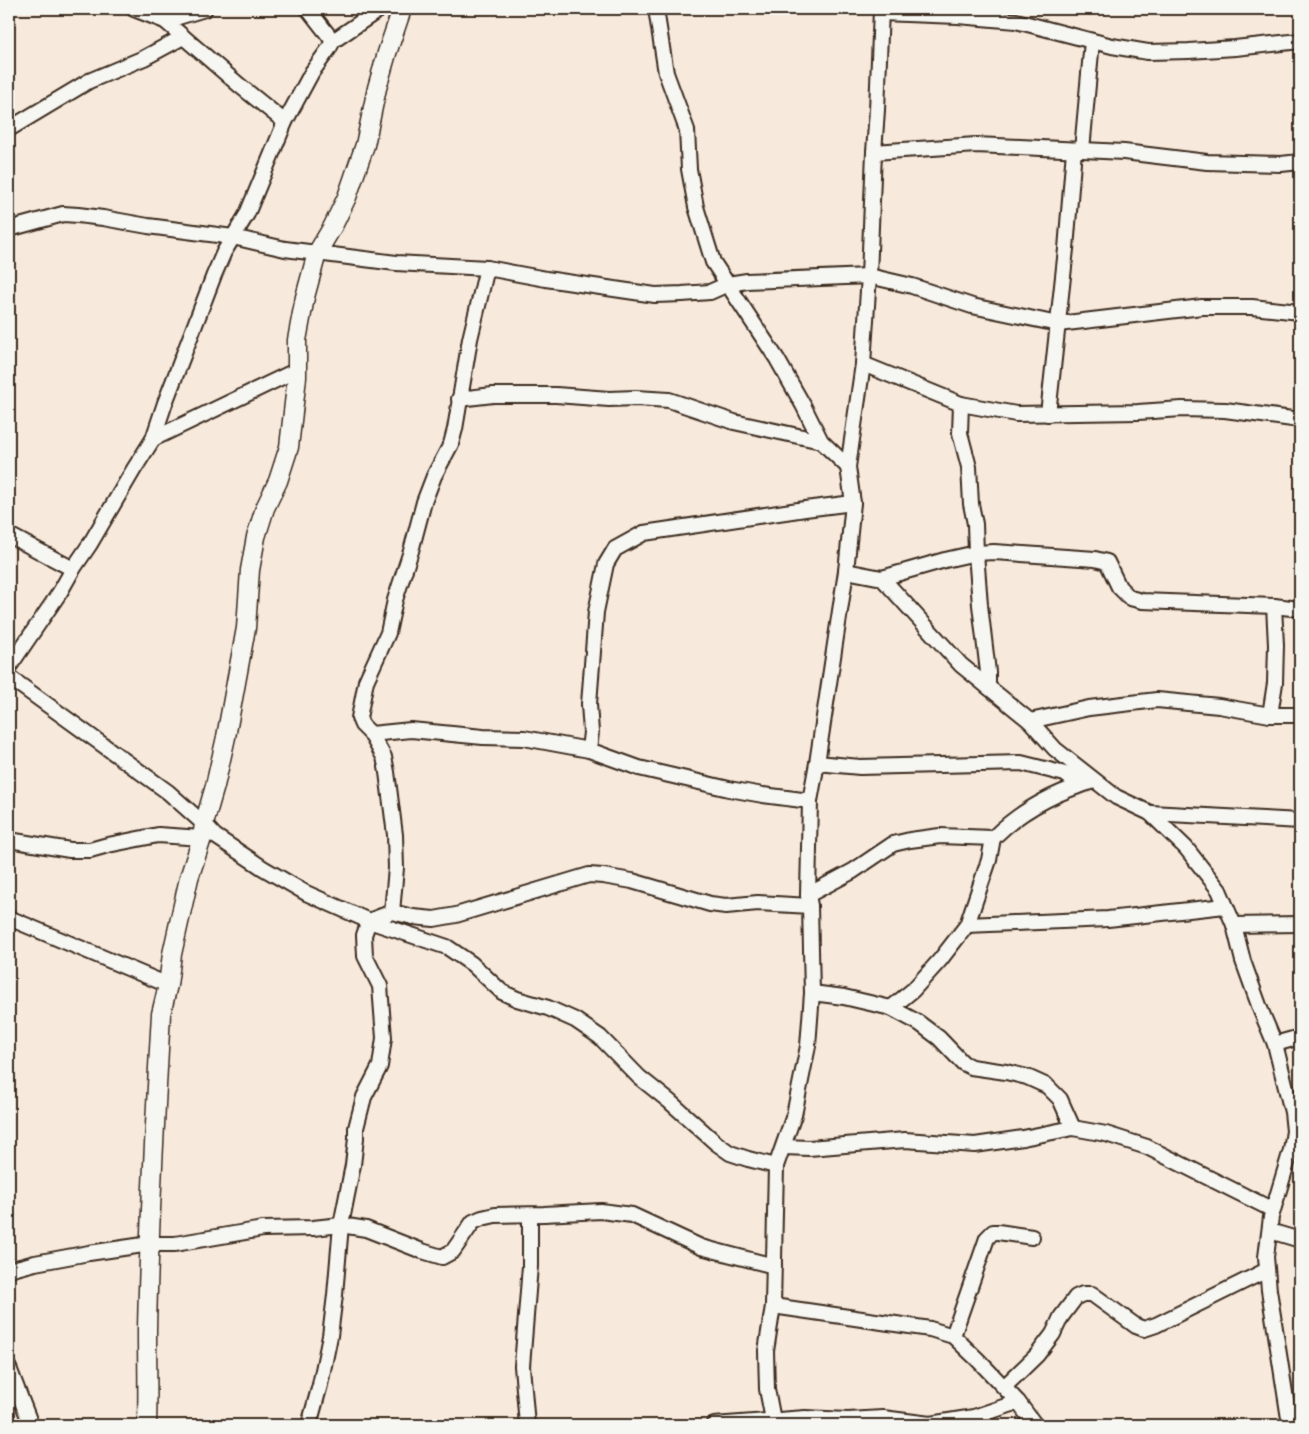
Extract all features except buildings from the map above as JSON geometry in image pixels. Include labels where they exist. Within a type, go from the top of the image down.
[{"type":"street","points":[[134,9],[165,20],[238,85],[285,122]]},
{"type":"street","points":[[165,20],[205,9]]},
{"type":"street","points":[[308,9],[333,41]]},
{"type":"street","points":[[9,667],[60,592],[153,439],[214,275],[246,214],[285,122],[312,72],[333,41],[380,9]]},
{"type":"street","points":[[147,1425],[147,1332],[161,1014],[187,888],[215,786],[226,737],[246,628],[250,570],[256,537],[265,508],[278,481],[289,447],[295,404],[297,340],[305,297],[317,253],[334,226],[347,197],[365,145],[377,88],[402,9]]},
{"type":"street","points":[[656,9],[666,73],[687,130],[689,169],[696,207],[713,262],[777,360],[821,441],[848,467]]},
{"type":"street","points":[[773,1423],[767,1389],[766,1351],[773,1306],[776,1166],[794,1115],[808,1046],[812,993],[809,901],[810,800],[846,571],[853,503],[848,467],[863,364],[869,276],[881,11],[1016,21],[1092,41],[1148,52],[1235,48],[1300,41]]},
{"type":"street","points":[[9,129],[89,81],[144,58],[183,37]]},
{"type":"street","points":[[1048,414],[1092,41]]},
{"type":"street","points":[[874,152],[976,145],[1124,152],[1207,162],[1281,164],[1300,162]]},
{"type":"street","points":[[9,229],[63,214],[103,218],[233,237],[285,249],[396,263],[487,268],[655,295],[710,292],[728,284],[747,281],[869,276],[912,286],[972,306],[1058,324],[1202,307],[1252,307],[1300,312]]},
{"type":"street","points":[[392,912],[396,868],[395,835],[387,772],[384,758],[371,734],[362,725],[359,718],[366,681],[388,633],[395,600],[431,485],[439,465],[451,444],[470,339],[487,268]]},
{"type":"street","points":[[863,364],[961,404],[1016,414],[1182,409],[1225,410],[1300,420]]},
{"type":"street","points":[[153,439],[297,370]]},
{"type":"street","points":[[459,399],[493,395],[537,395],[669,400],[734,422],[821,441]]},
{"type":"street","points":[[961,404],[960,433],[969,467],[988,687]]},
{"type":"street","points":[[589,750],[589,704],[596,612],[606,564],[615,549],[644,533],[805,508],[853,503]]},
{"type":"street","points":[[9,535],[73,569]]},
{"type":"street","points":[[846,571],[882,578],[945,560],[976,553],[994,552],[1095,559],[1107,562],[1119,587],[1130,598],[1142,601],[1274,606],[1300,609]]},
{"type":"street","points":[[882,578],[961,665],[1030,721],[1087,783]]},
{"type":"street","points":[[1270,715],[1275,683],[1274,606]]},
{"type":"street","points":[[9,677],[168,792],[203,831],[220,839],[263,868],[306,893],[368,921],[447,946],[472,964],[502,992],[517,999],[548,1008],[575,1020],[600,1037],[639,1077],[716,1143],[730,1153],[776,1166]]},
{"type":"street","points":[[1030,721],[1089,708],[1157,700],[1219,706],[1270,715],[1300,715]]},
{"type":"street","points":[[371,734],[411,730],[483,737],[524,738],[589,750],[639,768],[730,789],[810,800]]},
{"type":"street","points":[[817,763],[860,767],[1021,763],[1065,774],[1150,813],[1186,848],[1219,890],[1234,925],[1246,970],[1275,1044],[1292,1112],[1294,1131],[1292,1150],[1271,1216],[1266,1257],[1290,1425]]},
{"type":"street","points":[[891,1008],[913,990],[935,966],[967,925],[989,860],[993,838],[1007,823],[1030,808],[1046,799],[1087,783]]},
{"type":"street","points":[[1150,813],[1300,821]]},
{"type":"street","points":[[9,840],[70,850],[90,850],[158,835],[203,831]]},
{"type":"street","points":[[368,921],[392,912],[434,919],[456,915],[589,875],[632,881],[710,904],[726,906],[809,901],[893,844],[940,836],[993,838]]},
{"type":"street","points":[[967,925],[1108,919],[1226,906]]},
{"type":"street","points":[[9,918],[168,985]]},
{"type":"street","points":[[309,1425],[320,1385],[330,1336],[341,1225],[353,1165],[356,1128],[364,1097],[380,1066],[384,1038],[380,986],[365,956],[364,935],[368,921]]},
{"type":"street","points":[[1234,925],[1300,924]]},
{"type":"street","points":[[812,993],[844,997],[891,1008],[919,1023],[939,1038],[963,1063],[971,1067],[1027,1077],[1047,1086],[1060,1099],[1073,1128]]},
{"type":"street","points":[[1275,1044],[1300,1037]]},
{"type":"street","points":[[784,1147],[809,1148],[905,1140],[975,1145],[1073,1128],[1106,1134],[1148,1147],[1273,1210]]},
{"type":"street","points":[[9,1270],[35,1263],[150,1244],[176,1244],[263,1229],[313,1228],[341,1225],[366,1229],[442,1257],[453,1251],[473,1222],[482,1218],[601,1211],[632,1216],[702,1247],[774,1266]]},
{"type":"street","points":[[527,1425],[522,1366],[530,1266],[530,1215]]},
{"type":"street","points":[[1270,1231],[1300,1240]]},
{"type":"street","points":[[953,1336],[986,1238],[993,1232],[1032,1237]]},
{"type":"street","points":[[1004,1387],[1037,1355],[1076,1297],[1083,1294],[1092,1294],[1136,1326],[1144,1329],[1156,1325],[1267,1270]]},
{"type":"street","points":[[773,1306],[930,1329],[953,1336],[1018,1402],[1036,1425]]},
{"type":"street","points":[[9,1368],[31,1425]]},
{"type":"street","points":[[714,1425],[773,1423],[805,1418],[848,1420],[883,1418],[930,1424],[974,1417],[1018,1402]]}]
